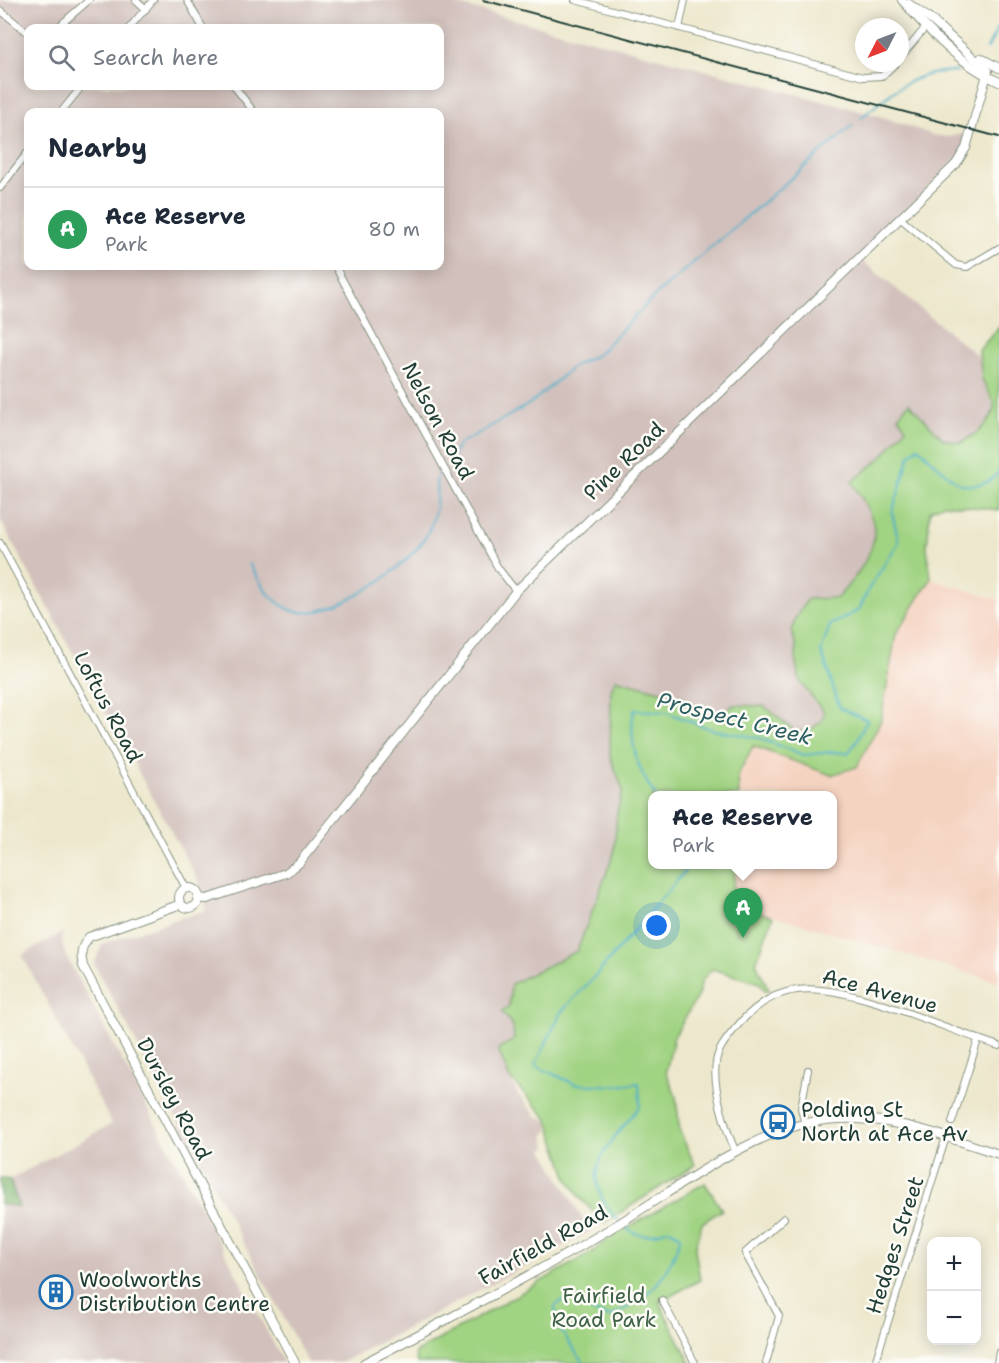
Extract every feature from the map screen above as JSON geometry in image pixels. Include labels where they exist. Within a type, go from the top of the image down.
[{"type":"street","points":[[61,24],[88,0]]},
{"type":"street","points":[[136,0],[146,9]]},
{"type":"street","points":[[133,24],[153,0]]},
{"type":"street","points":[[187,0],[201,24]]},
{"type":"street","points":[[575,0],[863,77],[882,76],[886,72]]},
{"type":"street","points":[[679,28],[686,0]]},
{"type":"street","points":[[903,0],[999,68]]},
{"type":"street","points":[[903,0],[925,28],[987,77],[999,82]]},
{"type":"street","points":[[0,10],[24,30]]},
{"type":"street","points":[[928,17],[961,49],[984,66],[987,77]]},
{"type":"street","points":[[909,47],[925,28]]},
{"type":"street","name":"Pine Road","points":[[198,898],[207,898],[286,873],[299,863],[516,591],[901,219],[960,159],[987,77]]},
{"type":"street","points":[[64,108],[79,90]]},
{"type":"street","points":[[237,90],[251,108]]},
{"type":"street","points":[[0,188],[24,157]]},
{"type":"street","points":[[901,219],[956,265],[962,267],[968,267],[999,248]]},
{"type":"street","name":"Nelson Road","points":[[337,270],[498,568],[516,591]]},
{"type":"street","name":"Loftus Road","points":[[0,543],[186,888]]},
{"type":"street","points":[[186,888],[195,890],[198,898],[191,907],[181,903],[179,895],[186,888]]},
{"type":"street","name":"Dursley Road","points":[[181,903],[89,937],[82,946],[83,966],[295,1363]]},
{"type":"street","name":"Ace Avenue","points":[[735,1152],[718,1087],[716,1062],[722,1046],[739,1024],[753,1010],[775,996],[796,990],[824,990],[928,1019],[978,1040],[999,1046]]},
{"type":"street","points":[[951,1122],[978,1040]]},
{"type":"street","points":[[805,1124],[801,1108],[807,1070]]},
{"type":"street","name":"Fairfield Road","points":[[364,1363],[610,1229],[760,1138],[805,1124],[840,1119],[866,1119],[893,1122],[999,1154]]},
{"type":"street","name":"Hedges Street","points":[[875,1363],[946,1137]]},
{"type":"street","points":[[766,1363],[779,1316],[745,1253],[784,1218]]},
{"type":"street","points":[[662,1300],[695,1363]]},
{"type":"street","points":[[997,1363],[999,1352]]},
{"type":"shaded area","points":[[0,0],[440,0],[883,117],[933,135],[969,136],[966,148],[860,259],[979,357],[982,379],[994,408],[986,425],[960,444],[943,439],[909,403],[906,428],[882,457],[852,482],[867,509],[875,533],[867,556],[853,581],[837,598],[807,599],[795,619],[792,631],[796,646],[796,663],[813,700],[824,712],[822,721],[807,732],[795,731],[764,706],[733,705],[722,717],[706,713],[683,697],[611,691],[610,756],[623,789],[617,812],[614,853],[581,946],[577,951],[512,984],[509,1006],[514,1040],[509,1077],[518,1094],[536,1116],[546,1120],[549,1128],[544,1136],[547,1147],[543,1149],[590,1232],[341,1363],[308,1363],[94,964],[103,943],[206,910],[199,882],[0,520]]},
{"type":"shaded area","points":[[931,579],[999,600],[999,982],[730,903],[735,869],[837,869],[837,791],[739,791],[738,775],[753,746],[831,775],[881,720],[896,634]]},
{"type":"shaded area","points":[[65,931],[61,936],[65,954],[284,1363],[0,1363],[0,1185],[112,1124],[22,955]]},
{"type":"green space","points":[[999,327],[999,510],[944,504],[930,510],[927,547],[931,579],[896,634],[881,720],[857,767],[831,775],[753,746],[738,775],[739,791],[648,791],[648,869],[735,869],[731,902],[773,917],[756,963],[769,990],[765,991],[760,983],[712,969],[702,980],[698,995],[674,1037],[666,1071],[676,1097],[680,1132],[695,1165],[604,1223],[582,1200],[568,1179],[547,1118],[509,1077],[498,1049],[514,1040],[513,1026],[502,1012],[509,1006],[511,984],[577,951],[614,853],[617,812],[623,790],[610,756],[611,691],[615,679],[683,697],[706,713],[721,717],[733,705],[764,706],[795,731],[807,732],[822,721],[824,712],[800,682],[792,632],[795,619],[807,599],[837,598],[855,577],[870,551],[874,534],[873,521],[852,482],[882,457],[906,428],[898,416],[909,403],[943,439],[960,443],[988,422],[994,403],[982,379],[979,350]]},
{"type":"green space","points":[[0,1178],[10,1180],[19,1207],[0,1204]]},
{"type":"green space","name":"Fairfield Road Park","points":[[705,1183],[722,1210],[702,1223],[695,1249],[700,1280],[659,1302],[691,1363],[417,1363],[415,1353],[591,1253],[609,1238]]},
{"type":"waterway","points":[[987,49],[999,26]]},
{"type":"waterway","points":[[861,118],[905,84],[928,75],[958,71]]},
{"type":"waterway","points":[[452,458],[458,445],[531,403],[575,365],[597,355],[657,294],[853,125]]},
{"type":"waterway","name":"Prospect Creek","points":[[652,791],[639,766],[633,744],[634,710],[666,712],[713,730],[759,738],[804,755],[830,752],[848,753],[857,741],[867,720],[840,708],[821,652],[830,625],[859,610],[869,588],[899,542],[892,513],[910,455],[918,447],[947,474],[962,484],[974,485],[986,482],[999,471]]},
{"type":"waterway","points":[[249,564],[271,596],[291,610],[306,613],[346,601],[388,575],[420,545],[431,526],[434,515],[437,478],[440,469]]},
{"type":"waterway","name":"Prospect Creek","points":[[618,1220],[605,1203],[598,1188],[597,1174],[600,1160],[608,1147],[640,1106],[639,1083],[616,1086],[575,1084],[535,1066],[561,1012],[598,973],[687,869]]},
{"type":"waterway","name":"Prospect Creek","points":[[583,1363],[557,1325],[555,1306],[571,1295],[593,1312],[610,1317],[636,1302],[656,1285],[670,1264],[681,1236],[668,1229],[655,1234],[638,1234],[622,1224]]},
{"type":"railway","points":[[483,0],[999,137]]},
{"type":"place","name":"Ace Reserve","points":[[743,938]]},
{"type":"place","name":"Polding St North at Ace Av","points":[[778,1122]]},
{"type":"place","name":"Woolworths Distribution Centre","points":[[56,1292]]}]
